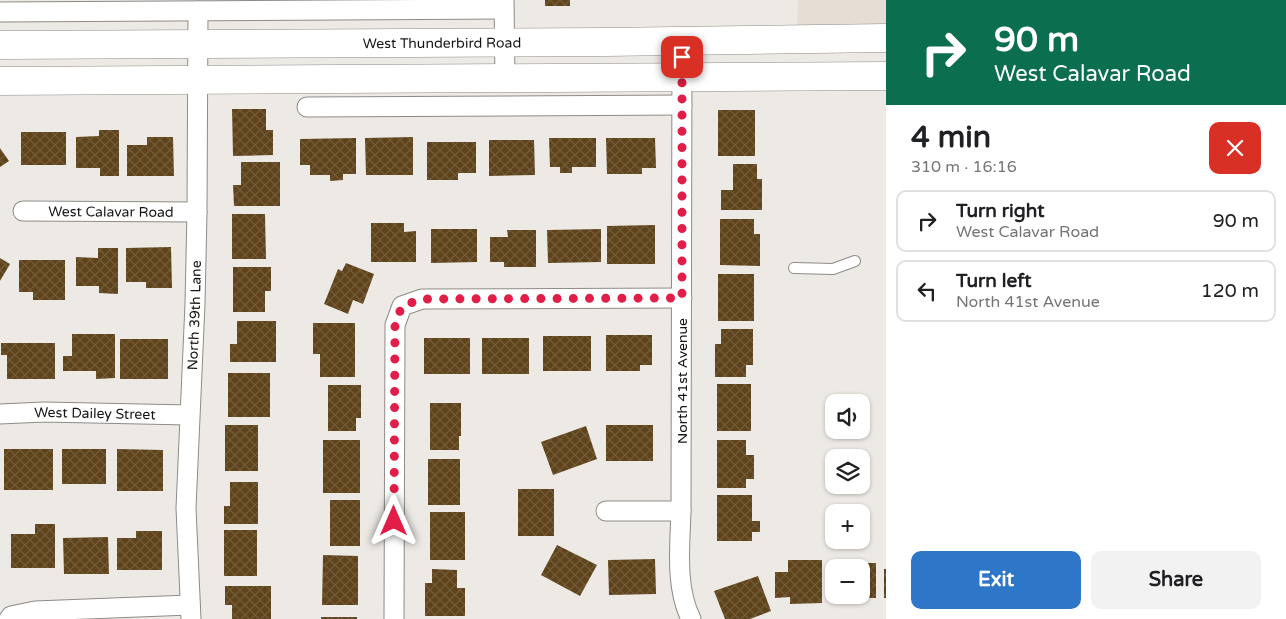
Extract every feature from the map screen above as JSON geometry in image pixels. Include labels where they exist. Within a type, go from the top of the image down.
[{"type":"main road","name":"West Thunderbird Road","points":[[0,45],[886,38]]},
{"type":"main road","points":[[0,81],[886,76]]},
{"type":"street","points":[[0,12],[198,11],[504,4],[505,79]]},
{"type":"street","name":"North 39th Lane","points":[[190,612],[186,508],[198,212],[198,11]]},
{"type":"street","name":"North 41st Avenue","points":[[682,41],[680,566],[682,587],[690,619]]},
{"type":"street","points":[[328,80],[349,107]]},
{"type":"street","points":[[307,108],[682,104]]},
{"type":"street","name":"West Calavar Road","points":[[24,211],[198,212]]},
{"type":"street","points":[[394,619],[395,324],[402,306],[422,299],[682,298]]},
{"type":"street","name":"West Dailey Street","points":[[0,414],[44,412],[189,415]]},
{"type":"street","points":[[606,510],[681,511]]},
{"type":"street","points":[[10,618],[35,612],[190,612]]},
{"type":"lane","points":[[794,268],[833,269],[855,261]]},
{"type":"shaded area","points":[[798,0],[886,0],[886,27],[797,29]]},
{"type":"building","points":[[545,0],[570,0],[570,6],[545,6]]},
{"type":"building","points":[[232,109],[266,109],[266,130],[273,130],[273,155],[233,156]]},
{"type":"building","points":[[718,110],[755,110],[755,156],[718,156]]},
{"type":"building","points":[[99,130],[119,130],[119,176],[100,176],[100,168],[76,168],[76,137],[99,136]]},
{"type":"building","points":[[21,132],[66,132],[66,165],[21,165]]},
{"type":"building","points":[[147,137],[173,137],[174,176],[127,176],[127,145],[147,145]]},
{"type":"building","points":[[413,137],[413,175],[366,175],[365,138]]},
{"type":"building","points":[[356,138],[356,174],[343,174],[343,180],[330,181],[330,175],[310,175],[310,165],[300,165],[300,139]]},
{"type":"building","points":[[549,138],[596,138],[596,167],[572,167],[572,173],[560,173],[560,167],[550,167]]},
{"type":"building","points":[[606,138],[655,138],[656,168],[642,168],[642,174],[607,174]]},
{"type":"building","points":[[489,140],[534,140],[535,175],[489,176]]},
{"type":"building","points":[[427,142],[476,142],[476,173],[458,173],[458,180],[427,180]]},
{"type":"building","points":[[0,148],[9,161],[0,167]]},
{"type":"building","points":[[241,162],[280,162],[280,206],[234,206],[233,185],[241,185]]},
{"type":"building","points":[[733,164],[757,164],[757,179],[762,179],[762,210],[721,210],[721,190],[733,190]]},
{"type":"building","points":[[232,214],[265,214],[266,259],[232,259]]},
{"type":"building","points":[[720,219],[754,219],[754,234],[760,234],[760,266],[720,265]]},
{"type":"building","points":[[371,223],[404,223],[404,232],[416,231],[416,262],[371,262]]},
{"type":"building","points":[[655,225],[655,264],[607,264],[607,226]]},
{"type":"building","points":[[431,229],[477,229],[477,262],[431,263]]},
{"type":"building","points":[[601,229],[601,262],[548,263],[547,230]]},
{"type":"building","points":[[507,230],[536,230],[536,267],[504,267],[504,262],[490,262],[490,237],[508,237]]},
{"type":"building","points":[[171,247],[172,288],[146,288],[146,282],[126,282],[126,248]]},
{"type":"building","points":[[98,248],[118,248],[118,294],[99,293],[99,286],[76,286],[76,257],[98,258]]},
{"type":"building","points":[[0,258],[10,264],[0,281]]},
{"type":"building","points":[[19,260],[65,260],[65,300],[33,300],[33,292],[19,292]]},
{"type":"building","points":[[346,263],[374,274],[363,304],[353,300],[348,314],[324,304],[338,269],[342,271]]},
{"type":"building","points":[[233,267],[271,267],[271,291],[265,291],[265,312],[233,312]]},
{"type":"building","points":[[718,274],[754,274],[754,321],[718,321]]},
{"type":"building","points":[[237,321],[276,321],[276,362],[230,362],[230,344],[237,344]]},
{"type":"building","points":[[313,323],[355,323],[355,377],[320,377],[320,354],[313,354]]},
{"type":"building","points":[[721,329],[753,329],[753,365],[746,365],[746,377],[715,377],[715,344],[721,344]]},
{"type":"building","points":[[72,334],[115,334],[115,378],[96,379],[96,371],[63,371],[63,356],[72,356]]},
{"type":"building","points":[[606,335],[652,335],[652,365],[640,365],[640,371],[606,371]]},
{"type":"building","points":[[543,336],[591,336],[591,371],[543,371]]},
{"type":"building","points":[[424,338],[470,338],[470,374],[424,374]]},
{"type":"building","points":[[482,338],[529,338],[529,374],[482,374]]},
{"type":"building","points":[[120,339],[168,339],[168,379],[120,379]]},
{"type":"building","points":[[1,343],[55,343],[55,379],[7,379],[7,355],[1,355]]},
{"type":"building","points":[[228,373],[270,373],[270,417],[228,417]]},
{"type":"building","points":[[717,384],[751,384],[751,431],[717,431]]},
{"type":"building","points":[[328,385],[361,385],[361,418],[356,418],[356,431],[328,431]]},
{"type":"building","points":[[430,403],[461,403],[459,450],[430,450]]},
{"type":"building","points":[[225,425],[258,425],[258,471],[225,471]]},
{"type":"building","points":[[606,425],[653,425],[653,461],[606,461]]},
{"type":"building","points":[[586,426],[597,459],[553,475],[541,442]]},
{"type":"building","points":[[323,440],[360,440],[360,493],[323,493]]},
{"type":"building","points":[[717,440],[746,440],[746,455],[754,455],[754,479],[746,479],[746,488],[717,488]]},
{"type":"building","points":[[4,449],[53,449],[53,490],[4,490]]},
{"type":"building","points":[[62,449],[106,449],[106,484],[62,484]]},
{"type":"building","points":[[117,449],[163,450],[163,491],[117,491]]},
{"type":"building","points":[[428,459],[460,459],[460,505],[428,505]]},
{"type":"building","points":[[230,482],[258,482],[258,524],[224,524],[224,506],[230,506]]},
{"type":"building","points":[[518,489],[554,489],[554,536],[518,536]]},
{"type":"building","points":[[717,495],[752,495],[752,521],[760,521],[760,532],[752,532],[752,541],[717,541]]},
{"type":"building","points":[[330,500],[360,500],[360,546],[330,546]]},
{"type":"building","points":[[430,512],[465,512],[465,560],[430,560]]},
{"type":"building","points":[[35,524],[55,524],[55,568],[11,568],[11,534],[35,534]]},
{"type":"building","points":[[224,530],[257,530],[257,576],[224,576]]},
{"type":"building","points":[[136,531],[162,531],[162,570],[117,570],[117,538],[136,538]]},
{"type":"building","points":[[108,537],[109,574],[64,574],[63,538]]},
{"type":"building","points":[[557,545],[597,565],[580,596],[541,575]]},
{"type":"building","points":[[323,555],[358,556],[358,605],[322,605]]},
{"type":"building","points":[[655,559],[656,594],[609,595],[608,560]]},
{"type":"building","points":[[788,560],[822,560],[822,603],[790,604],[790,597],[775,598],[775,572],[788,572]]},
{"type":"building","points":[[870,563],[876,563],[876,598],[870,598]]},
{"type":"building","points":[[432,569],[457,570],[457,588],[465,588],[465,616],[425,616],[425,583],[432,583]]},
{"type":"building","points":[[884,569],[886,569],[886,598],[884,598]]},
{"type":"building","points":[[758,576],[771,611],[750,619],[725,619],[714,591]]},
{"type":"building","points":[[225,586],[271,586],[271,619],[232,619],[232,605],[225,605]]},
{"type":"building","points":[[321,617],[357,617],[357,619],[321,619]]},
{"type":"route","points":[[394,521],[395,324],[402,306],[422,299],[682,298],[682,57]]}]
